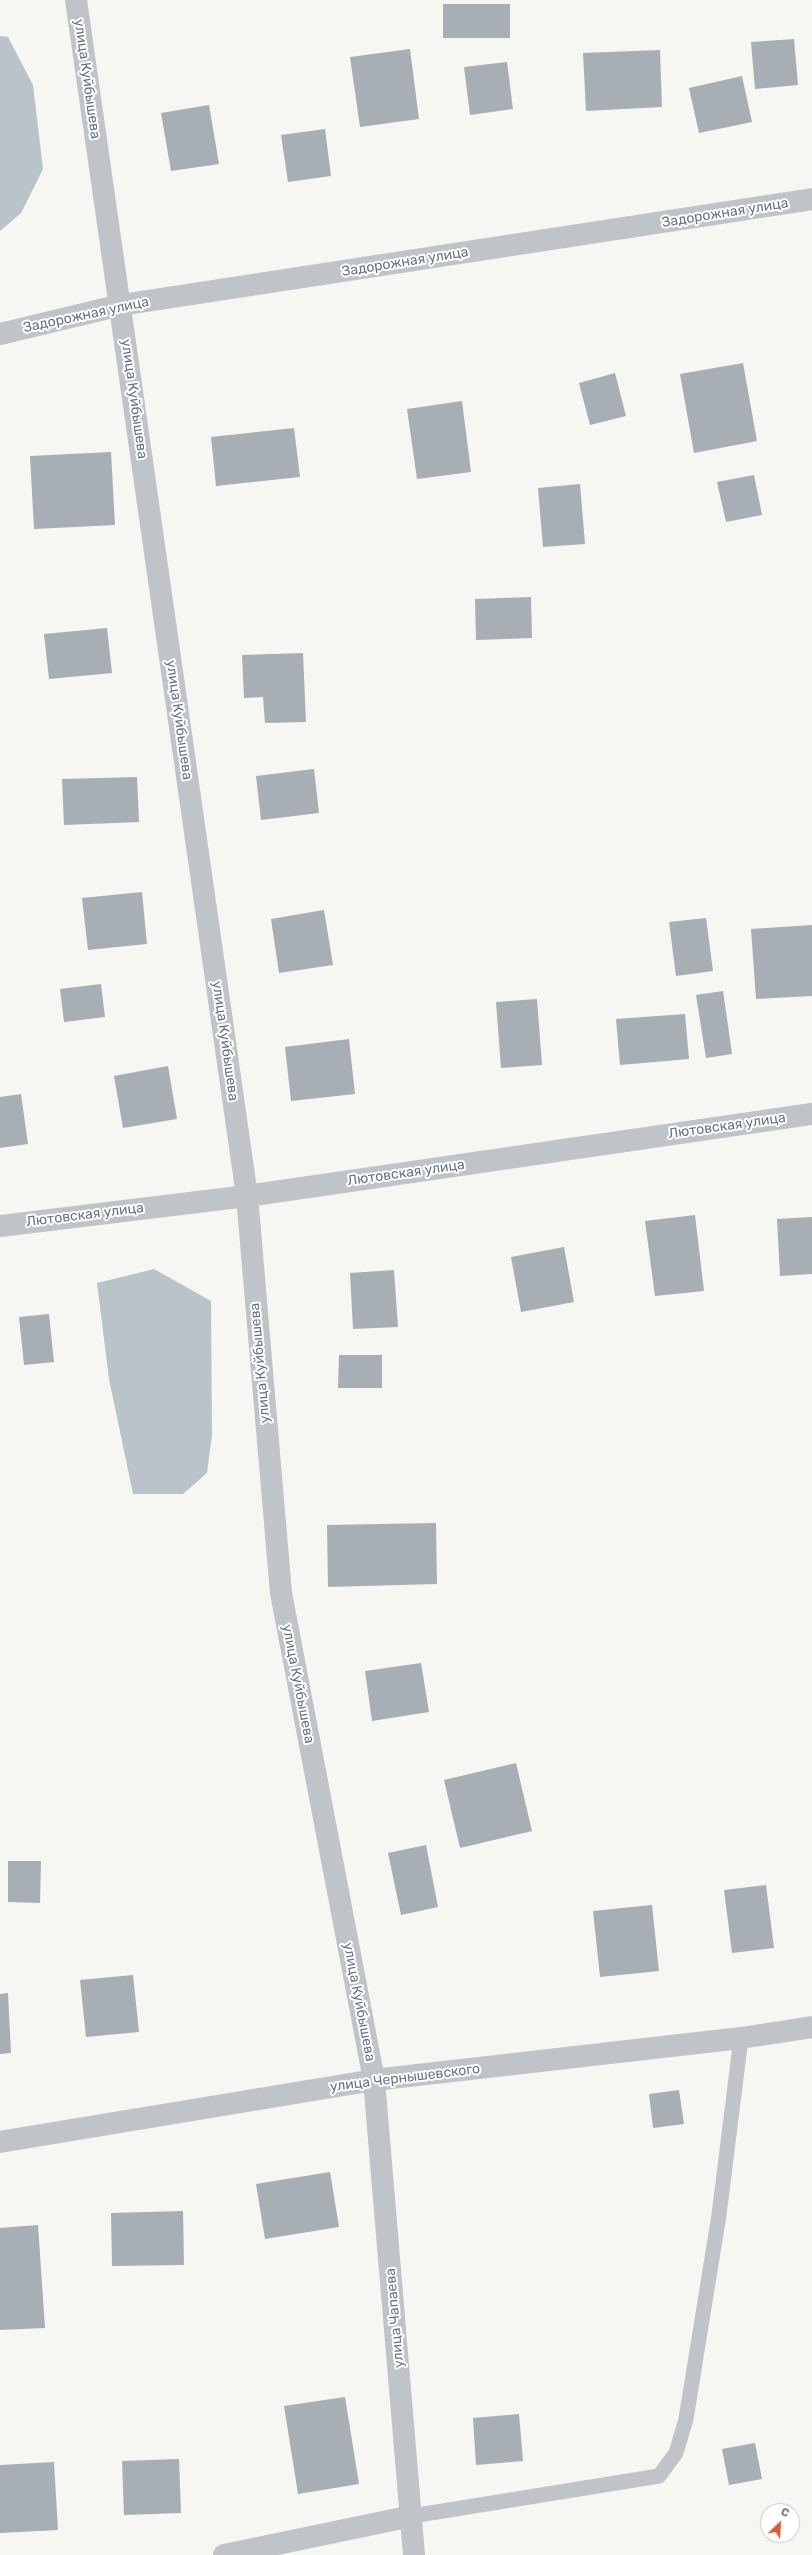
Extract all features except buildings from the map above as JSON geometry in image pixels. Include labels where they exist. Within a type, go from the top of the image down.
[{"type":"street","name":"улица Куйбышева","points":[[76,0],[121,305],[247,1196],[281,1593],[374,2080]]},
{"type":"street","name":"Задорожная улица","points":[[0,334],[121,305],[812,199]]},
{"type":"street","name":"Лютовская улица","points":[[0,1226],[247,1196],[812,1114]]},
{"type":"street","name":"улица Чернышевского","points":[[0,2142],[374,2080],[741,2038],[812,2027]]},
{"type":"street","name":"улица Чапаева","points":[[374,2080],[412,2516],[414,2555]]},
{"type":"street","points":[[224,2555],[412,2516]]},
{"type":"lane","points":[[412,2516],[658,2476],[676,2452],[686,2419],[719,2215],[741,2038]]},
{"type":"shaded area","points":[[0,36],[8,37],[33,85],[43,169],[21,213],[0,231]]},
{"type":"shaded area","points":[[154,1269],[211,1301],[212,1435],[207,1473],[183,1494],[133,1494],[109,1379],[97,1283]]}]
